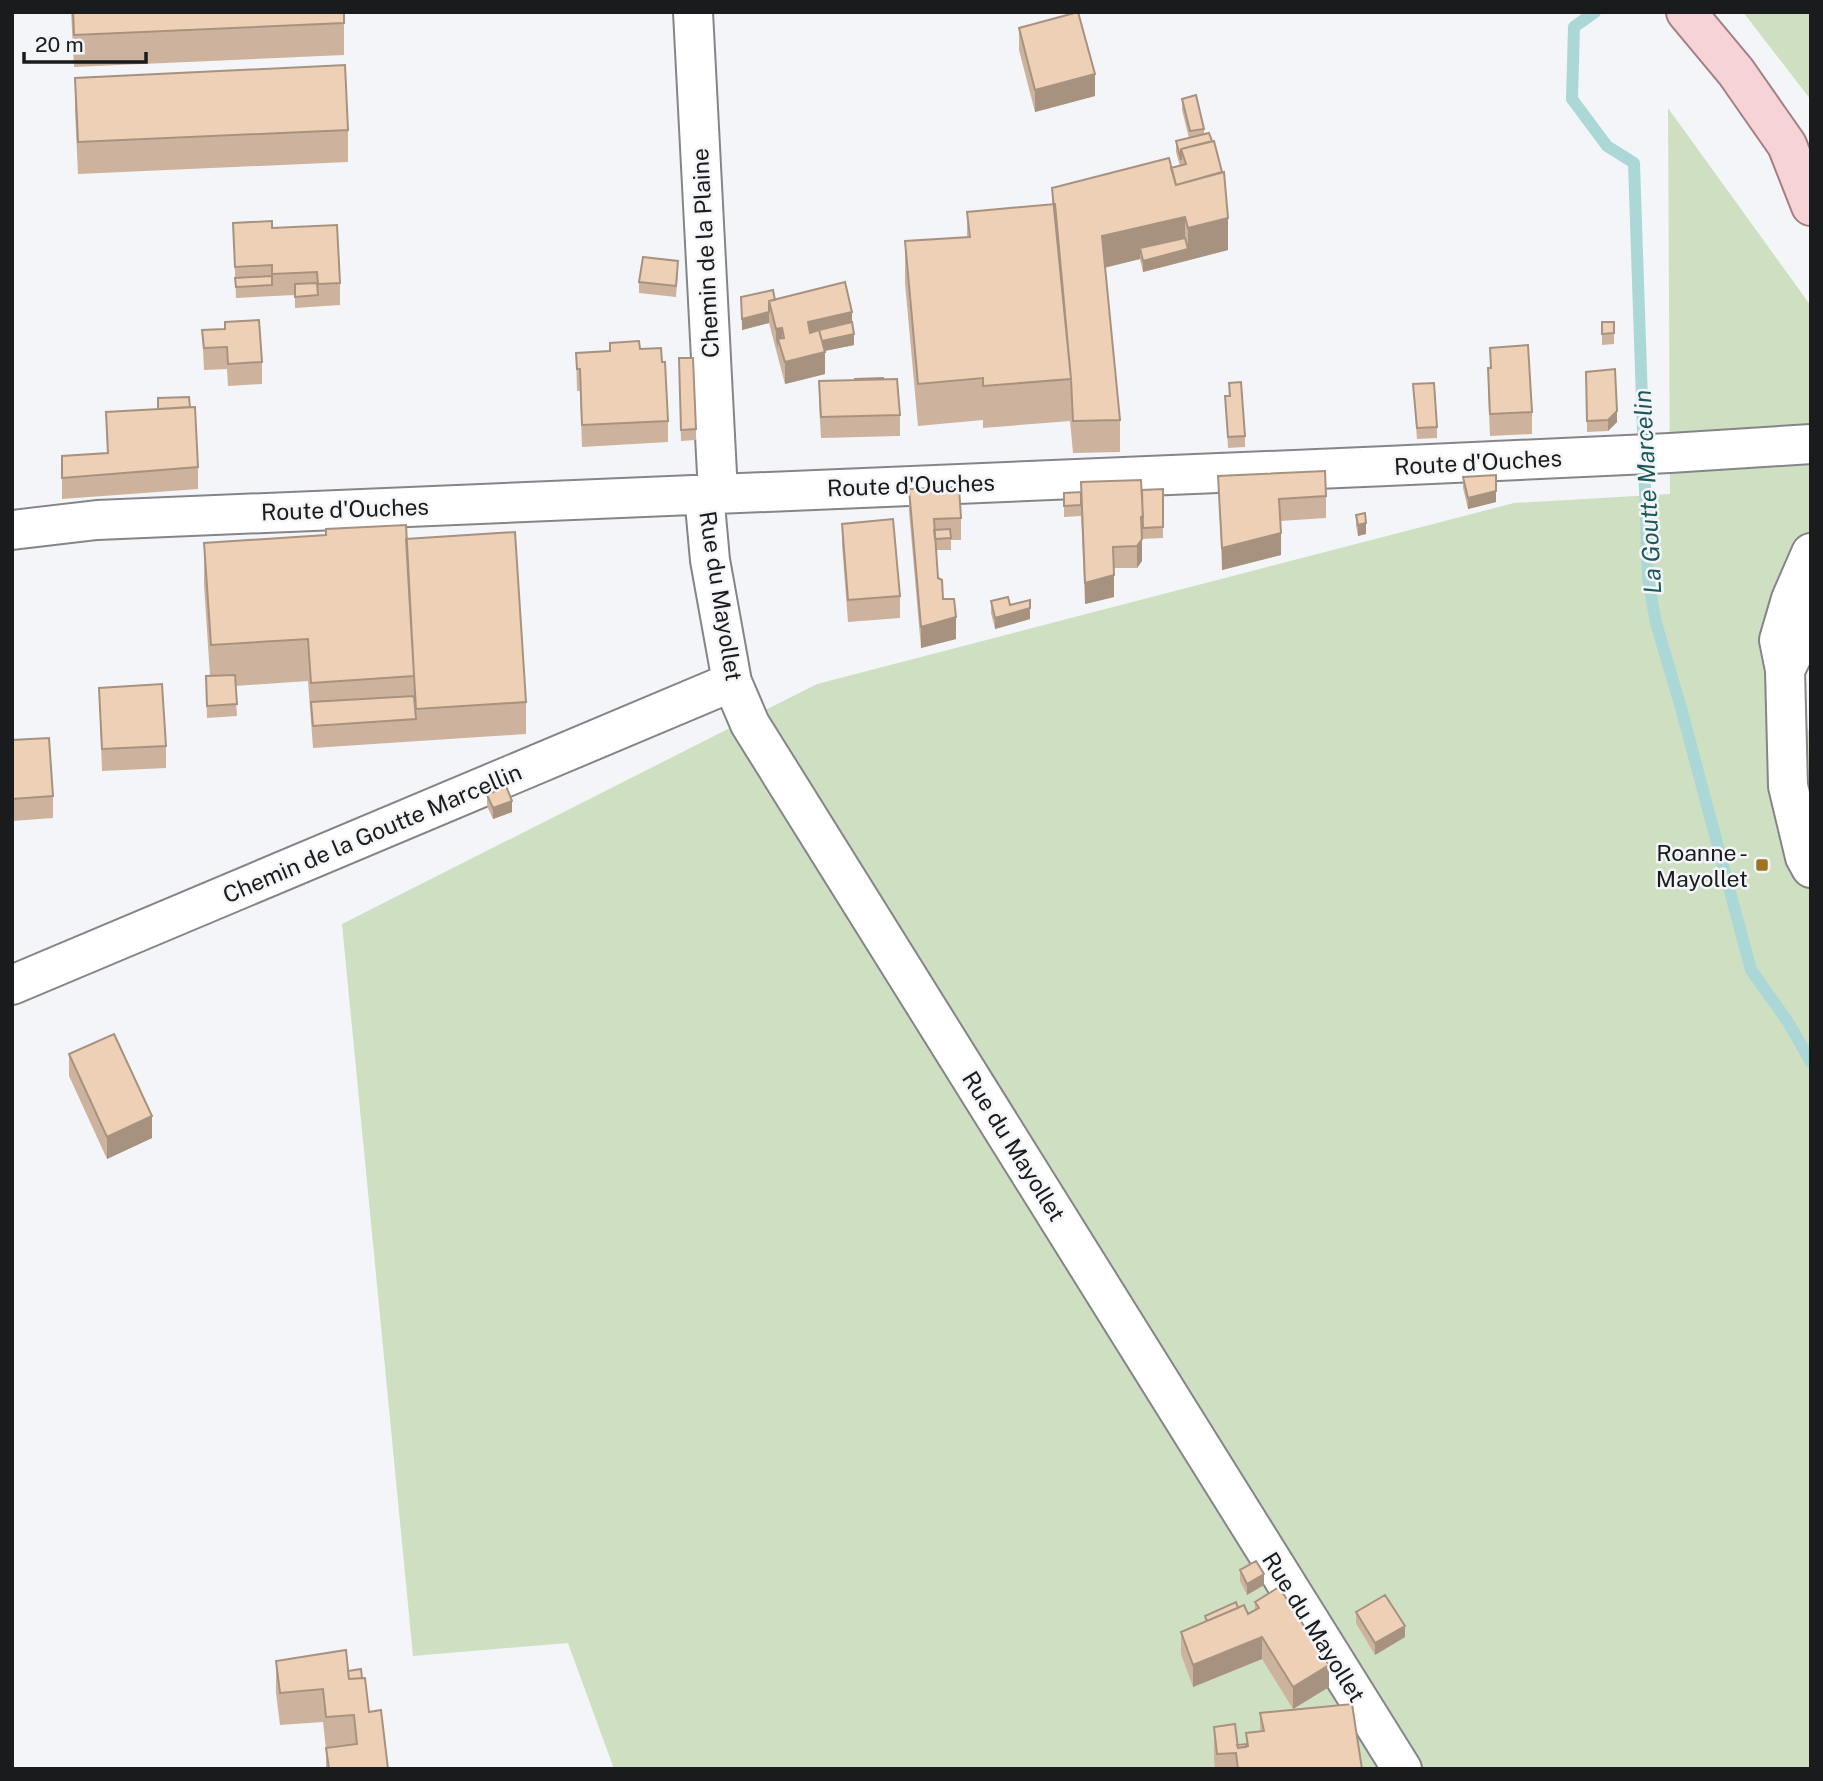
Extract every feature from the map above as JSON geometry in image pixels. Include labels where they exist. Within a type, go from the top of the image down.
[{"type":"main road","points":[[1686,12],[1799,154],[1811,206]]},
{"type":"street","name":"Chemin de la Plaine","points":[[693,12],[711,494]]},
{"type":"street","name":"Route d'Ouches","points":[[12,530],[97,520],[1615,456],[1811,444]]},
{"type":"street","name":"Rue du Mayollet","points":[[711,494],[710,560],[732,682],[750,724],[1402,1769]]},
{"type":"street","points":[[1811,553],[1791,599],[1779,640],[1785,670],[1788,786],[1805,857],[1811,868]]},
{"type":"street","points":[[1785,670],[1811,618]]},
{"type":"street","name":"Chemin de la Goutte Marcellin","points":[[12,985],[732,682]]},
{"type":"green space","points":[[1743,12],[1811,12],[1811,100]]},
{"type":"green space","points":[[1668,108],[1811,306],[1811,665],[1791,696],[1811,735],[1811,1769],[614,1769],[568,1643],[413,1656],[342,924],[817,684],[1514,503],[1670,494]]},
{"type":"building","points":[[73,12],[344,12],[344,23],[74,35]]},
{"type":"building","points":[[1078,12],[1095,74],[1035,90],[1019,28]]},
{"type":"building","points":[[345,65],[348,130],[78,142],[75,78]]},
{"type":"building","points":[[1196,95],[1204,129],[1190,131],[1182,99]]},
{"type":"building","points":[[1209,133],[1212,141],[1181,149],[1181,160],[1176,141]]},
{"type":"building","points":[[1214,141],[1222,172],[1176,185],[1171,168],[1186,164],[1181,149]]},
{"type":"building","points":[[1169,158],[1176,185],[1224,172],[1228,218],[1188,228],[1185,217],[1102,236],[1120,420],[1073,421],[1052,188]]},
{"type":"building","points":[[1055,204],[1071,379],[983,386],[983,378],[918,384],[905,241],[970,237],[967,212]]},
{"type":"building","points":[[272,221],[272,228],[337,225],[340,283],[318,284],[317,272],[272,274],[272,265],[235,267],[233,223]]},
{"type":"building","points":[[1185,238],[1188,249],[1143,261],[1140,248]]},
{"type":"building","points":[[643,257],[678,261],[676,286],[639,282]]},
{"type":"building","points":[[272,276],[272,285],[236,287],[235,278]]},
{"type":"building","points":[[845,282],[852,312],[808,322],[810,333],[819,330],[825,352],[785,362],[778,339],[784,338],[782,328],[776,329],[769,301]]},
{"type":"building","points":[[317,283],[318,295],[295,297],[295,284]]},
{"type":"building","points":[[773,290],[775,300],[769,301],[769,312],[742,319],[741,297]]},
{"type":"building","points":[[259,320],[262,362],[228,364],[227,347],[204,348],[202,330],[225,329],[225,322]]},
{"type":"building","points":[[852,322],[854,334],[822,341],[819,330]]},
{"type":"building","points":[[1602,322],[1614,322],[1614,333],[1602,334]]},
{"type":"building","points":[[639,341],[640,349],[661,348],[662,362],[665,362],[668,421],[582,425],[580,369],[577,369],[576,353],[610,351],[610,343]]},
{"type":"building","points":[[1528,345],[1532,412],[1490,414],[1490,348]]},
{"type":"building","points":[[679,358],[693,358],[696,429],[681,430]]},
{"type":"building","points":[[1615,369],[1617,411],[1608,420],[1587,421],[1586,372]]},
{"type":"building","points":[[897,379],[900,415],[821,417],[819,381]]},
{"type":"building","points":[[1241,382],[1245,436],[1228,437],[1225,396],[1230,396],[1229,383]]},
{"type":"building","points":[[1434,383],[1437,427],[1417,428],[1413,384]]},
{"type":"building","points":[[189,397],[190,407],[158,409],[158,398]]},
{"type":"building","points":[[195,407],[198,467],[62,478],[62,456],[108,453],[106,412]]},
{"type":"building","points":[[1325,471],[1326,496],[1279,499],[1281,533],[1222,548],[1218,476]]},
{"type":"building","points":[[1496,475],[1496,491],[1468,498],[1463,477]]},
{"type":"building","points":[[1141,480],[1142,539],[1137,546],[1113,547],[1114,575],[1085,583],[1081,482]]},
{"type":"building","points":[[959,487],[961,518],[934,519],[938,578],[942,580],[943,599],[954,599],[956,617],[921,627],[909,489]]},
{"type":"building","points":[[1163,489],[1163,527],[1143,528],[1142,490]]},
{"type":"building","points":[[1081,492],[1081,505],[1064,506],[1064,493]]},
{"type":"building","points":[[1365,513],[1366,523],[1358,525],[1356,515]]},
{"type":"building","points":[[893,519],[900,596],[848,600],[842,524]]},
{"type":"building","points":[[406,525],[414,676],[311,683],[308,639],[211,645],[204,543],[326,535],[326,529]]},
{"type":"building","points":[[950,529],[951,538],[935,539],[934,530]]},
{"type":"building","points":[[515,532],[526,702],[416,709],[406,539]]},
{"type":"building","points":[[1008,597],[1010,605],[1030,600],[1030,608],[995,618],[991,601]]},
{"type":"building","points":[[235,675],[237,704],[207,706],[206,676]]},
{"type":"building","points":[[162,684],[166,746],[102,749],[99,688]]},
{"type":"building","points":[[414,696],[416,719],[313,726],[311,702]]},
{"type":"building","points":[[49,738],[53,796],[12,799],[12,740]]},
{"type":"building","points":[[506,786],[512,801],[493,808],[487,795]]},
{"type":"building","points":[[114,1034],[152,1116],[107,1137],[69,1054]]},
{"type":"building","points":[[1256,1561],[1264,1574],[1247,1584],[1240,1570]]},
{"type":"building","points":[[1279,1587],[1329,1665],[1293,1687],[1262,1637],[1193,1665],[1181,1632],[1244,1605],[1248,1614],[1259,1608],[1255,1602]]},
{"type":"building","points":[[1385,1595],[1405,1626],[1375,1643],[1356,1612]]},
{"type":"building","points":[[1236,1602],[1238,1608],[1207,1621],[1205,1616]]},
{"type":"building","points":[[346,1650],[349,1679],[365,1678],[369,1712],[381,1710],[388,1769],[329,1769],[326,1748],[357,1744],[354,1715],[326,1717],[323,1689],[280,1693],[276,1661]]},
{"type":"building","points":[[361,1669],[362,1678],[349,1679],[348,1671]]},
{"type":"building","points":[[1352,1704],[1362,1769],[1238,1769],[1236,1753],[1217,1754],[1214,1727],[1235,1724],[1238,1748],[1248,1746],[1246,1733],[1264,1731],[1260,1713]]},
{"type":"waterway","name":"La Goutte Marcelin","points":[[1595,12],[1574,27],[1572,99],[1607,146],[1634,163],[1648,579],[1656,623],[1751,970],[1788,1022],[1811,1062]]},
{"type":"place","name":"Roanne - Mayollet","points":[[1762,865]]}]
